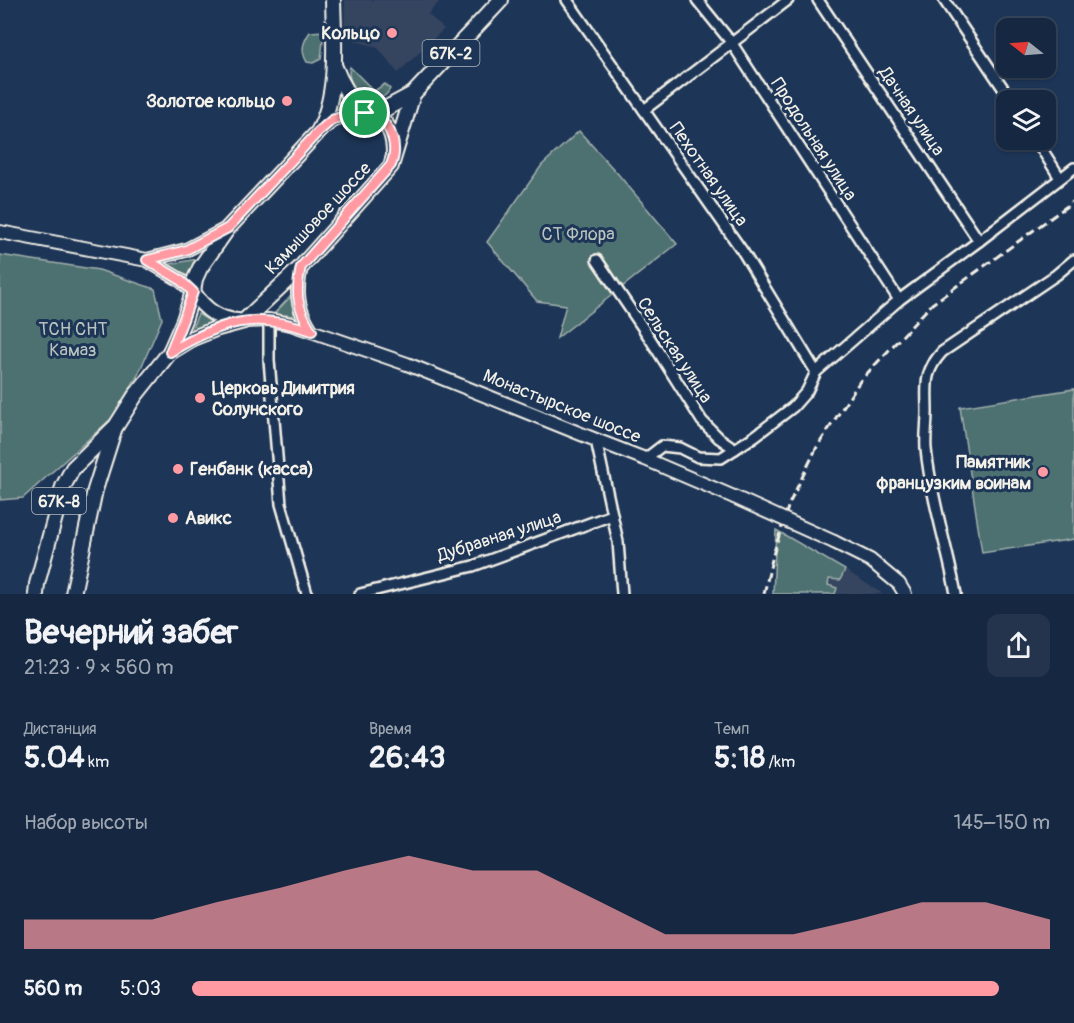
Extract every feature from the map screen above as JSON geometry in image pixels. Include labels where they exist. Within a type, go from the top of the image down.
[{"type":"main road","points":[[318,132],[329,103],[334,65],[333,0]]},
{"type":"main road","name":"67К-2","points":[[413,94],[501,0]]},
{"type":"main road","points":[[334,65],[339,78],[356,103],[365,113],[378,117],[392,134],[394,157]]},
{"type":"main road","points":[[193,292],[200,268],[228,228],[318,132],[332,120],[352,113],[385,109],[413,94]]},
{"type":"main road","name":"Камышовое шоссе","points":[[244,321],[301,267],[391,165],[413,94]]},
{"type":"main road","points":[[147,260],[186,250],[228,228]]},
{"type":"main road","points":[[0,232],[147,260],[179,279],[193,292]]},
{"type":"main road","points":[[301,267],[297,284],[298,300],[303,317],[312,331]]},
{"type":"main road","name":"Монастырское шоссе","points":[[193,292],[200,302],[214,314],[231,321],[269,320],[291,324],[407,364],[645,459],[870,560],[898,584],[905,594]]},
{"type":"main road","name":"67К-8","points":[[36,594],[63,487],[73,468],[116,426],[135,396],[170,352],[193,292]]},
{"type":"main road","name":"67К-8","points":[[170,352],[193,338],[244,321]]},
{"type":"main road","name":"67К-8","points":[[73,594],[95,490],[116,426]]},
{"type":"street","name":"Пехотная улица","points":[[567,0],[743,252],[816,372]]},
{"type":"street","name":"Продольная улица","points":[[697,0],[731,42],[899,300]]},
{"type":"street","points":[[644,110],[788,0]]},
{"type":"street","name":"Дачная улица","points":[[818,0],[979,241]]},
{"type":"street","points":[[944,0],[1004,90]]},
{"type":"street","points":[[1042,150],[1060,178]]},
{"type":"street","points":[[645,459],[662,446],[680,448],[698,458],[721,458],[755,436],[793,407],[807,391],[816,372],[899,300],[1074,168]]},
{"type":"street","points":[[956,594],[932,489],[926,447],[928,372],[942,351],[1056,275],[1074,260]]},
{"type":"street","name":"Сельская улица","points":[[597,261],[702,421],[719,438],[735,449]]},
{"type":"street","points":[[269,320],[269,360],[280,504],[307,594]]},
{"type":"street","points":[[597,441],[618,542],[622,594]]},
{"type":"street","name":"Дубравная улица","points":[[360,594],[473,566],[612,515]]},
{"type":"shaded area","name":"Кольцо","points":[[345,0],[441,0],[428,14],[444,29],[398,73],[378,48],[344,37]]},
{"type":"shaded area","points":[[845,570],[882,594],[835,594],[836,588],[828,585],[829,579],[840,580]]},
{"type":"green space","points":[[324,31],[321,59],[313,63],[307,62],[303,50],[310,32]]},
{"type":"green space","points":[[350,67],[374,91],[385,84],[390,89],[385,96],[378,98],[363,95],[352,83],[349,75]]},
{"type":"green space","points":[[338,89],[349,106],[334,112]]},
{"type":"green space","name":"СТ Флора","points":[[579,131],[677,244],[557,338],[566,305],[537,301],[487,242],[542,165]]},
{"type":"green space","name":"ТСН СНТ Камаз","points":[[0,255],[99,270],[155,289],[162,319],[138,375],[112,418],[23,498],[0,500]]},
{"type":"green space","points":[[197,259],[188,277],[165,265]]},
{"type":"green space","points":[[291,296],[294,316],[274,314]]},
{"type":"green space","points":[[198,314],[213,323],[190,332]]},
{"type":"green space","points":[[1074,389],[1074,539],[982,553],[960,407]]},
{"type":"green space","points":[[776,530],[845,570],[840,580],[829,579],[828,585],[837,588],[835,594],[773,594]]},
{"type":"railway","points":[[764,594],[789,504],[817,447],[860,381],[932,304],[1074,201]]},
{"type":"place","name":"Кольцо","points":[[392,33]]},
{"type":"place","name":"Золотое кольцо","points":[[287,101]]},
{"type":"place","name":"Церковь Димитрия Солунского","points":[[200,398]]},
{"type":"place","name":"Генбанк (касса)","points":[[178,469]]},
{"type":"place","name":"Памятник французким воинам","points":[[1043,472]]},
{"type":"place","name":"Авикс","points":[[173,518]]},
{"type":"route","points":[[352,113],[365,113],[378,117],[392,134],[394,157],[391,165],[301,267],[297,284],[298,300],[303,317],[312,331],[269,320],[244,321],[193,338],[170,352],[193,292],[179,279],[147,260],[186,250],[228,228],[332,120],[352,113]]}]
